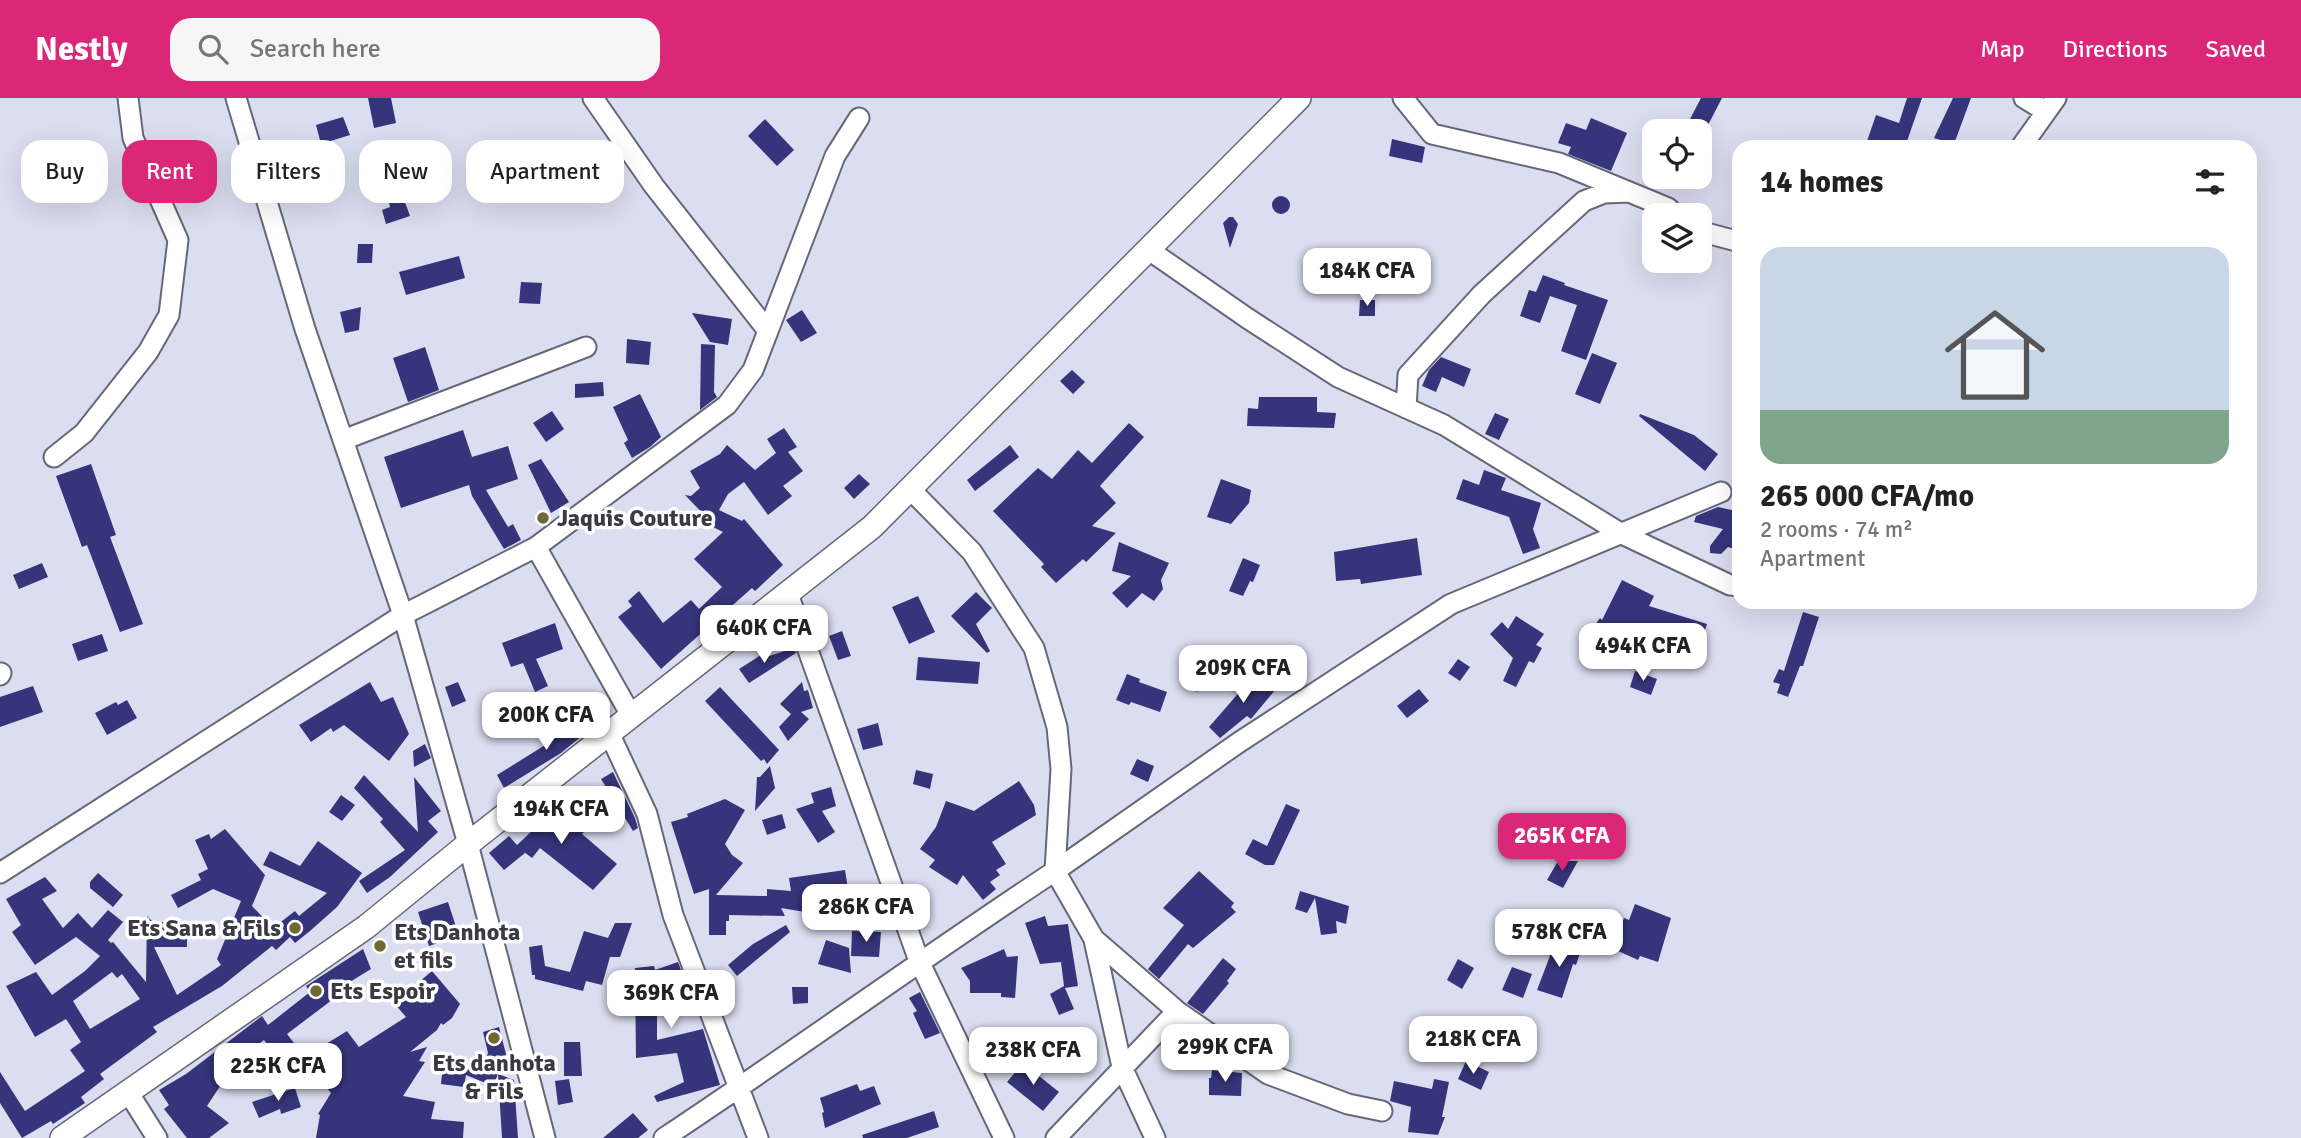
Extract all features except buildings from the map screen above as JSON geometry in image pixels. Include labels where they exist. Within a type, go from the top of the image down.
[{"type":"street","points":[[54,457],[84,433],[148,352],[169,315],[178,240],[133,138],[128,98]]},
{"type":"street","points":[[236,98],[305,329],[403,615],[468,844],[545,1138]]},
{"type":"street","points":[[593,98],[654,186],[768,331]]},
{"type":"street","points":[[62,1138],[366,927],[872,527],[1298,98]]},
{"type":"street","points":[[1404,98],[1432,134],[1559,163],[1656,203]]},
{"type":"street","points":[[2024,98],[2050,105],[2026,140]]},
{"type":"street","points":[[0,873],[403,615],[536,547],[727,404],[753,370],[835,156],[859,118]]},
{"type":"street","points":[[1406,408],[1408,375],[1482,294],[1584,201],[1604,193],[1629,192]]},
{"type":"street","points":[[1712,234],[1732,240]]},
{"type":"street","points":[[1149,250],[1338,377],[1444,425],[1622,534],[1732,585]]},
{"type":"street","points":[[343,440],[586,347]]},
{"type":"street","points":[[911,489],[972,552],[1034,648],[1057,727],[1061,769],[1055,871],[1094,939],[1122,1067],[1155,1138]]},
{"type":"street","points":[[664,1138],[1238,743],[1451,604],[1721,492]]},
{"type":"street","points":[[536,547],[632,717]]},
{"type":"street","points":[[788,594],[919,961],[1004,1138]]},
{"type":"street","points":[[610,735],[647,814],[673,915],[758,1138]]},
{"type":"street","points":[[1094,939],[1177,1011],[1268,1074],[1348,1104],[1381,1111]]},
{"type":"street","points":[[1056,1138],[1177,1011]]},
{"type":"street","points":[[128,1092],[157,1138]]},
{"type":"place","name":"Jaquis Couture","points":[[543,518]]},
{"type":"place","name":"Ets Sana & Fils","points":[[295,928]]},
{"type":"place","name":"Ets Danhota et fils","points":[[380,946]]},
{"type":"place","name":"Ets Espoir","points":[[316,991]]},
{"type":"place","name":"Ets danhota & Fils","points":[[494,1038]]}]
